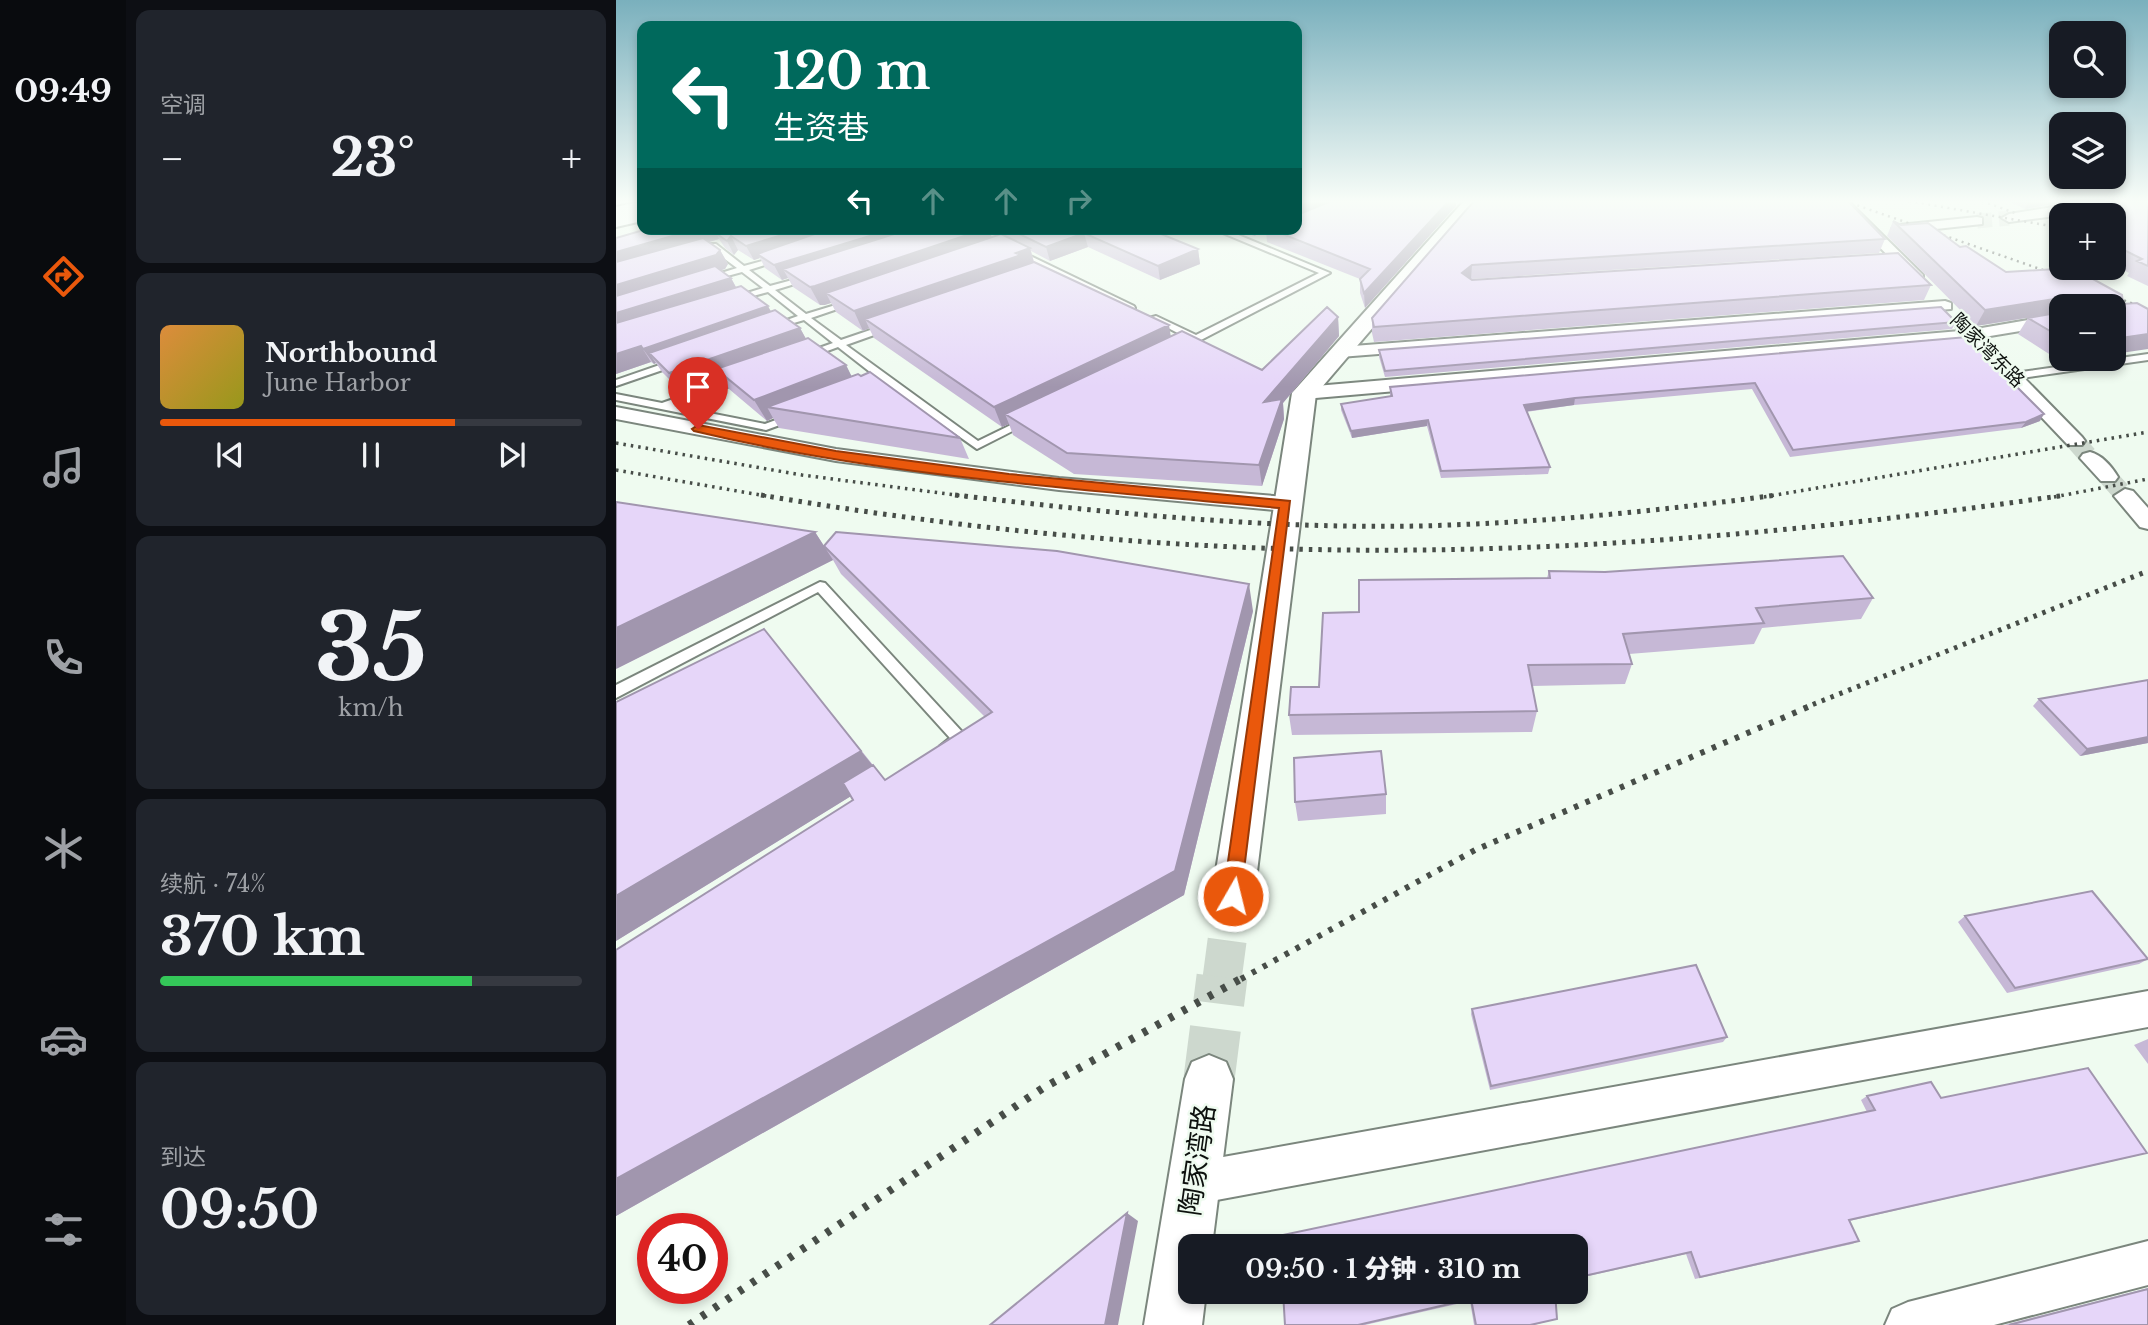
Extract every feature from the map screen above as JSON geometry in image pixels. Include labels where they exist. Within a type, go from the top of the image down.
[{"type":"street","points":[[1233,896],[1286,504],[1304,393],[1417,263]]},
{"type":"street","name":"陶家湾东路","points":[[1903,263],[2075,441]]},
{"type":"street","points":[[1340,352],[1945,306]]},
{"type":"street","points":[[1304,393],[1974,335],[2003,327],[2049,321]]},
{"type":"street","points":[[616,413],[836,455],[1059,484],[1286,504]]},
{"type":"street","points":[[2090,458],[2108,477]]},
{"type":"street","points":[[2125,496],[2148,522]]},
{"type":"street","points":[[1195,1183],[2148,1009]]},
{"type":"street","name":"陶家湾路","points":[[1173,1325],[1209,1079]]},
{"type":"street","points":[[1908,1325],[2148,1263]]},
{"type":"lane","points":[[735,263],[976,446],[1037,416]]},
{"type":"lane","points":[[702,282],[763,263]]},
{"type":"lane","points":[[1041,263],[1136,310]]},
{"type":"lane","points":[[1184,345],[1326,273],[1302,263]]},
{"type":"lane","points":[[1041,274],[1054,269]]},
{"type":"lane","points":[[718,305],[820,273]]},
{"type":"lane","points":[[767,330],[856,299]]},
{"type":"lane","points":[[1148,316],[1196,340]]},
{"type":"lane","points":[[802,357],[903,322]]},
{"type":"lane","points":[[616,383],[692,357]]},
{"type":"lane","points":[[2014,376],[2148,357]]},
{"type":"lane","points":[[661,406],[751,375]]},
{"type":"lane","points":[[850,394],[886,380]]},
{"type":"lane","points":[[616,397],[766,427],[802,413]]},
{"type":"lane","points":[[616,692],[820,586],[960,739],[936,754]]},
{"type":"building","points":[[616,263],[690,263],[616,285]]},
{"type":"building","points":[[803,263],[884,263],[810,287],[783,269]]},
{"type":"building","points":[[915,263],[998,263],[854,311],[826,293]]},
{"type":"building","points":[[1036,263],[1169,325],[994,407],[865,319]]},
{"type":"building","points":[[1355,263],[1392,263],[1364,293],[1360,279],[1370,269]]},
{"type":"building","points":[[1420,263],[1506,263],[1472,265],[1462,273],[1472,280],[1743,263],[1908,263],[1931,285],[1374,327],[1372,318]]},
{"type":"building","points":[[1936,263],[1992,263],[2006,272],[2049,269],[2049,280],[2095,280],[2120,294],[2049,294],[2049,300],[1985,310]]},
{"type":"building","points":[[715,266],[731,278],[616,313],[616,296]]},
{"type":"building","points":[[741,286],[768,306],[643,349],[641,346],[616,354],[616,323]]},
{"type":"building","points":[[2137,303],[2148,309],[2148,334],[2126,337],[2126,304]]},
{"type":"building","points":[[1327,307],[1338,317],[1264,402],[1282,399],[1259,465],[1067,453],[1005,414],[1182,331],[1262,370]]},
{"type":"building","points":[[1941,307],[1956,322],[1385,371],[1379,350]]},
{"type":"building","points":[[775,310],[800,328],[669,373],[649,353]]},
{"type":"building","points":[[2049,314],[2049,330],[2028,318]]},
{"type":"building","points":[[1967,337],[2044,414],[2026,422],[1793,450],[1755,383],[1575,398],[1524,405],[1550,467],[1441,471],[1428,420],[1351,431],[1341,404],[1392,396],[1390,387]]},
{"type":"building","points":[[808,338],[846,365],[754,400],[716,369]]},
{"type":"building","points":[[870,372],[960,438],[767,407]]},
{"type":"building","points":[[616,502],[815,532],[616,628]]},
{"type":"building","points":[[836,532],[1057,551],[1249,584],[1175,871],[616,1179],[616,950],[853,800],[843,783],[873,765],[885,780],[992,712],[824,546]]},
{"type":"building","points":[[1843,556],[1873,598],[1756,608],[1764,623],[1623,634],[1632,664],[1528,665],[1537,711],[1289,715],[1291,687],[1319,687],[1323,613],[1359,612],[1359,580],[1550,578],[1549,571],[1605,572]]},
{"type":"building","points":[[764,629],[861,751],[616,896],[616,702]]},
{"type":"building","points":[[2148,680],[2148,737],[2087,749],[2039,699]]},
{"type":"building","points":[[1381,751],[1386,794],[1295,802],[1294,758]]},
{"type":"building","points":[[2092,891],[2148,959],[2015,988],[1965,916]]},
{"type":"building","points":[[1696,965],[1727,1037],[1491,1086],[1472,1009]]},
{"type":"building","points":[[2088,1068],[2147,1153],[1849,1220],[1859,1241],[1700,1277],[1691,1252],[1588,1275],[1588,1234],[1287,1234],[1875,1110],[1867,1096],[1931,1082],[1941,1098]]},
{"type":"building","points":[[1127,1213],[1105,1325],[990,1325]]},
{"type":"building","points":[[2148,1289],[2148,1325],[2009,1325]]},
{"type":"building","points":[[1284,1304],[1449,1304],[1358,1325],[1285,1325]]},
{"type":"building","points":[[1472,1304],[1556,1304],[1557,1319],[1530,1325],[1476,1325]]},
{"type":"tunnel","points":[[2075,441],[2090,458]]},
{"type":"tunnel","points":[[2108,477],[2125,496]]},
{"type":"tunnel","points":[[1222,979],[1233,896]]},
{"type":"tunnel","points":[[1209,1079],[1222,977]]},
{"type":"railway","points":[[2022,263],[2049,272]]},
{"type":"railway","points":[[2106,293],[2148,310]]},
{"type":"railway","points":[[1773,495],[2148,432]]},
{"type":"railway","points":[[616,443],[802,475],[960,496]]},
{"type":"railway","points":[[616,470],[772,497]]},
{"type":"railway","points":[[2061,496],[2148,479]]},
{"type":"railway","points":[[761,495],[959,524],[1092,538],[1292,549],[1389,550],[1486,549],[1680,538],[1873,520],[2061,496]]},
{"type":"railway","points":[[955,495],[960,496]]},
{"type":"railway","points":[[960,496],[1071,508],[1245,522],[1419,526],[1554,519],[1773,495]]},
{"type":"railway","points":[[1764,497],[1773,495]]},
{"type":"railway","points":[[1773,495],[1777,495]]},
{"type":"railway","points":[[2061,496],[2066,495]]},
{"type":"railway","points":[[960,496],[971,497]]},
{"type":"railway","points":[[2054,497],[2061,496]]},
{"type":"railway","points":[[1804,708],[2148,571]]},
{"type":"railway","points":[[1241,979],[1475,850],[1808,707]]},
{"type":"railway","points":[[689,1325],[1043,1088],[1244,977]]},
{"type":"route","points":[[698,429],[836,455],[1009,478],[1286,504],[1233,896]]}]
